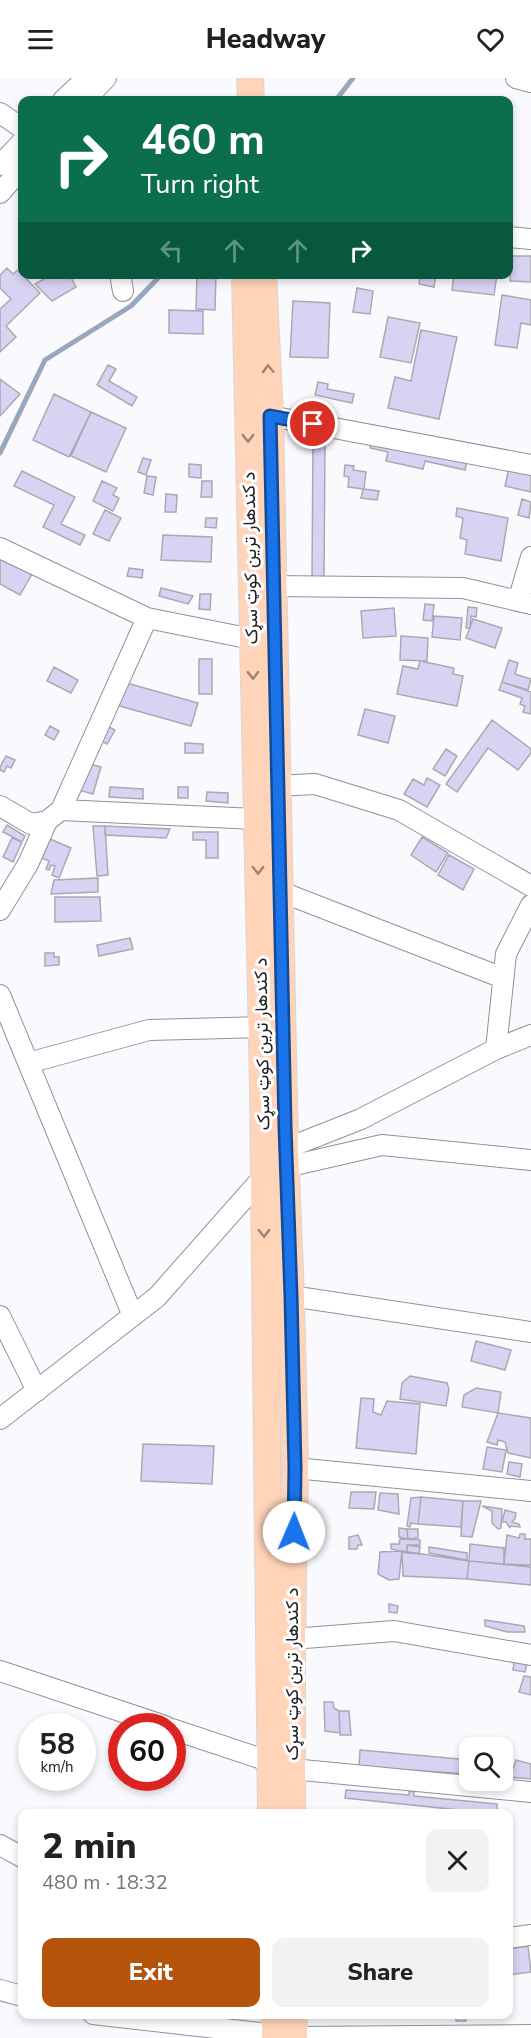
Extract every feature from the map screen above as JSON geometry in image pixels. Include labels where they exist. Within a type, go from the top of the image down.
[{"type":"main road","points":[[250,78],[251,96]]},
{"type":"main road","name":"د کندهار ترين کوټ سړک","points":[[245,279],[262,1027],[291,1296],[295,1468],[292,1639],[281,1766],[272,1809]]},
{"type":"main road","name":"د کندهار ترين کوټ سړک","points":[[263,279],[270,416],[279,891],[278,1164],[265,1328],[281,1766],[291,1809]]},
{"type":"street","points":[[72,96],[106,78]]},
{"type":"street","points":[[516,78],[531,82]]},
{"type":"street","points":[[0,113],[18,125]]},
{"type":"street","points":[[0,165],[18,146]]},
{"type":"street","points":[[0,193],[18,173]]},
{"type":"street","points":[[513,237],[531,239]]},
{"type":"street","points":[[270,416],[531,465]]},
{"type":"street","points":[[0,548],[147,618],[252,639]]},
{"type":"street","points":[[272,586],[463,588],[524,602],[531,557]]},
{"type":"street","points":[[0,910],[54,815],[147,618]]},
{"type":"street","points":[[277,786],[315,784],[399,810],[531,886]]},
{"type":"street","points":[[0,806],[31,824],[54,815],[256,819]]},
{"type":"street","points":[[279,891],[503,978]]},
{"type":"street","points":[[496,1049],[506,954],[531,905]]},
{"type":"street","points":[[0,995],[133,1316]]},
{"type":"street","points":[[28,1063],[149,1030],[262,1027]]},
{"type":"street","points":[[0,1419],[158,1297],[278,1164],[496,1049],[531,1035]]},
{"type":"street","points":[[278,1164],[382,1145],[531,1160]]},
{"type":"street","points":[[265,1328],[291,1296],[531,1332]]},
{"type":"street","points":[[0,1316],[37,1391]]},
{"type":"street","points":[[295,1468],[531,1491]]},
{"type":"street","points":[[292,1639],[394,1631],[531,1655]]},
{"type":"street","points":[[0,1671],[126,1713]]},
{"type":"street","points":[[186,1734],[281,1766],[531,1792]]},
{"type":"street","points":[[0,1845],[18,1855]]},
{"type":"street","points":[[513,1937],[531,1935]]},
{"type":"street","points":[[0,1990],[18,1995]]},
{"type":"street","points":[[157,2019],[284,2029],[531,2036]]},
{"type":"building","points":[[513,256],[531,256],[531,282],[510,281],[513,279]]},
{"type":"building","points":[[7,268],[13,274],[18,270],[18,279],[27,279],[40,293],[6,326],[16,337],[0,352],[0,309],[11,299],[0,288],[0,275]]},
{"type":"building","points":[[44,279],[72,279],[76,287],[52,301],[35,284]]},
{"type":"building","points":[[197,279],[216,279],[215,310],[196,309]]},
{"type":"building","points":[[420,279],[435,279],[434,287],[419,284]]},
{"type":"building","points":[[453,279],[496,279],[494,295],[452,290]]},
{"type":"building","points":[[357,288],[373,291],[370,314],[353,312]]},
{"type":"building","points":[[502,295],[531,300],[531,325],[521,323],[517,348],[495,345]]},
{"type":"building","points":[[293,301],[330,303],[328,358],[290,357]]},
{"type":"building","points":[[169,310],[203,311],[203,334],[169,333]]},
{"type":"building","points":[[388,317],[420,323],[411,363],[380,357]]},
{"type":"building","points":[[421,330],[457,337],[439,419],[388,408],[395,377],[411,381]]},
{"type":"building","points":[[108,365],[116,369],[109,381],[137,397],[132,406],[97,385]]},
{"type":"building","points":[[0,379],[20,394],[0,416]]},
{"type":"building","points":[[318,382],[328,384],[327,389],[354,394],[352,403],[315,395]]},
{"type":"building","points":[[54,394],[91,412],[69,457],[33,440]]},
{"type":"building","points":[[91,412],[126,428],[106,472],[71,456]]},
{"type":"building","points":[[372,437],[468,457],[465,470],[425,461],[423,469],[386,461],[388,452],[370,448]]},
{"type":"building","points":[[313,441],[325,444],[324,578],[312,578]]},
{"type":"building","points":[[143,458],[151,460],[146,475],[138,472]]},
{"type":"building","points":[[510,463],[531,469],[531,492],[505,486]]},
{"type":"building","points":[[189,464],[201,465],[201,478],[189,477]]},
{"type":"building","points":[[345,465],[354,466],[353,470],[366,472],[364,489],[379,491],[377,500],[361,498],[363,489],[348,487],[349,477],[344,476]]},
{"type":"building","points":[[22,471],[75,497],[61,524],[85,535],[80,545],[43,527],[54,505],[14,486]]},
{"type":"building","points":[[147,476],[156,477],[153,495],[144,493]]},
{"type":"building","points":[[102,481],[117,488],[113,495],[119,498],[113,511],[93,501]]},
{"type":"building","points":[[202,481],[212,481],[212,497],[201,497]]},
{"type":"building","points":[[166,494],[177,495],[176,512],[165,512]]},
{"type":"building","points":[[522,499],[531,502],[529,518],[518,515]]},
{"type":"building","points":[[457,508],[508,518],[501,561],[465,554],[467,540],[460,538],[463,518],[456,516]]},
{"type":"building","points":[[105,510],[121,518],[109,541],[93,534]]},
{"type":"building","points":[[206,518],[217,518],[216,528],[205,527]]},
{"type":"building","points":[[163,535],[212,537],[211,562],[161,560]]},
{"type":"building","points":[[0,558],[32,574],[20,595],[0,584]]},
{"type":"building","points":[[129,568],[143,570],[142,578],[127,576]]},
{"type":"building","points":[[161,588],[193,596],[188,604],[159,596]]},
{"type":"building","points":[[200,594],[211,594],[210,610],[199,609]]},
{"type":"building","points":[[425,604],[434,605],[432,621],[423,620]]},
{"type":"building","points":[[468,607],[477,608],[476,617],[471,616],[470,628],[466,628]]},
{"type":"building","points":[[394,608],[396,636],[363,638],[361,611]]},
{"type":"building","points":[[434,616],[462,618],[460,640],[432,637]]},
{"type":"building","points":[[473,619],[502,628],[495,648],[466,638]]},
{"type":"building","points":[[401,636],[428,638],[427,661],[400,660]]},
{"type":"building","points":[[199,659],[212,659],[212,694],[199,694]]},
{"type":"building","points":[[509,660],[518,663],[515,674],[531,679],[528,690],[502,682]]},
{"type":"building","points":[[420,661],[454,668],[453,674],[463,676],[457,706],[397,694],[403,666],[418,669]]},
{"type":"building","points":[[54,667],[78,680],[71,693],[47,681]]},
{"type":"building","points":[[123,682],[198,703],[191,726],[116,705]]},
{"type":"building","points":[[502,682],[531,692],[531,714],[523,712],[525,706],[520,704],[522,698],[499,690]]},
{"type":"building","points":[[365,709],[395,716],[388,743],[358,735]]},
{"type":"building","points":[[492,720],[531,749],[531,753],[518,770],[488,748],[457,792],[446,784]]},
{"type":"building","points":[[105,725],[115,730],[107,744],[98,739]]},
{"type":"building","points":[[50,726],[59,731],[54,740],[45,735]]},
{"type":"building","points":[[185,743],[203,744],[203,753],[185,753]]},
{"type":"building","points":[[446,749],[457,756],[445,776],[433,769]]},
{"type":"building","points":[[6,756],[15,760],[11,768],[7,766],[4,772],[0,770],[0,767]]},
{"type":"building","points":[[87,763],[101,767],[93,794],[79,790]]},
{"type":"building","points":[[427,778],[440,785],[427,807],[404,794],[413,779],[424,785]]},
{"type":"building","points":[[110,787],[143,789],[143,799],[109,797]]},
{"type":"building","points":[[178,787],[188,787],[188,798],[178,798]]},
{"type":"building","points":[[207,792],[228,793],[228,803],[206,801]]},
{"type":"building","points":[[7,825],[25,836],[22,842],[3,832]]},
{"type":"building","points":[[93,826],[105,826],[108,875],[97,876]]},
{"type":"building","points":[[105,826],[170,829],[166,838],[105,835]]},
{"type":"building","points":[[193,832],[218,832],[218,858],[206,858],[206,840],[193,840]]},
{"type":"building","points":[[422,837],[448,853],[436,872],[411,855]]},
{"type":"building","points":[[12,838],[22,842],[13,862],[3,857]]},
{"type":"building","points":[[50,839],[71,848],[59,878],[52,875],[55,866],[51,865],[49,870],[46,869],[49,861],[42,858]]},
{"type":"building","points":[[449,855],[474,869],[463,890],[438,875]]},
{"type":"building","points":[[98,878],[98,892],[51,894],[54,880]]},
{"type":"building","points":[[55,897],[100,897],[101,921],[55,922]]},
{"type":"building","points":[[130,938],[133,949],[99,956],[97,945]]},
{"type":"building","points":[[45,953],[54,953],[54,957],[59,957],[59,965],[45,966]]},
{"type":"building","points":[[476,1341],[511,1350],[505,1370],[471,1361]]},
{"type":"building","points":[[410,1376],[447,1383],[449,1389],[446,1406],[400,1399],[402,1383]]},
{"type":"building","points":[[476,1388],[501,1392],[498,1413],[462,1407],[464,1395]]},
{"type":"building","points":[[361,1398],[374,1399],[373,1412],[381,1415],[387,1401],[420,1404],[416,1454],[356,1448]]},
{"type":"building","points":[[498,1413],[531,1418],[531,1458],[508,1453],[505,1442],[498,1440],[497,1445],[487,1442]]},
{"type":"building","points":[[143,1444],[214,1446],[212,1484],[141,1481]]},
{"type":"building","points":[[487,1447],[506,1450],[502,1472],[483,1469]]},
{"type":"building","points":[[509,1462],[522,1464],[520,1477],[507,1474]]},
{"type":"building","points":[[351,1492],[376,1492],[374,1509],[349,1508]]},
{"type":"building","points":[[380,1493],[398,1494],[399,1514],[378,1510]]},
{"type":"building","points":[[421,1497],[418,1524],[411,1523],[410,1527],[407,1526],[411,1498]]},
{"type":"building","points":[[421,1497],[463,1501],[461,1527],[418,1524]]},
{"type":"building","points":[[463,1501],[481,1501],[472,1537],[461,1536]]},
{"type":"building","points":[[482,1506],[502,1509],[501,1528],[498,1529],[492,1523],[492,1511]]},
{"type":"building","points":[[505,1510],[516,1513],[512,1522],[519,1524],[520,1527],[509,1526],[510,1528],[506,1522],[502,1522]]},
{"type":"building","points":[[399,1528],[407,1529],[408,1539],[399,1537]]},
{"type":"building","points":[[407,1529],[418,1529],[418,1538],[408,1539]]},
{"type":"building","points":[[520,1534],[525,1534],[525,1539],[531,1539],[531,1565],[504,1564],[507,1535],[519,1538]]},
{"type":"building","points":[[358,1535],[362,1545],[358,1545],[357,1549],[349,1549],[349,1537]]},
{"type":"building","points":[[400,1539],[420,1540],[420,1545],[407,1545],[407,1553],[391,1549],[391,1544],[399,1544]]},
{"type":"building","points":[[470,1544],[504,1548],[504,1564],[469,1561]]},
{"type":"building","points":[[407,1545],[420,1547],[419,1554],[407,1553]]},
{"type":"building","points":[[429,1547],[467,1553],[467,1560],[429,1553]]},
{"type":"building","points":[[402,1551],[399,1579],[389,1580],[378,1574],[380,1552]]},
{"type":"building","points":[[402,1551],[469,1561],[467,1579],[403,1576]]},
{"type":"building","points":[[469,1561],[531,1567],[531,1585],[467,1579]]},
{"type":"building","points":[[389,1604],[398,1606],[397,1613],[389,1612]]},
{"type":"building","points":[[485,1620],[524,1626],[525,1632],[507,1632],[485,1626]]},
{"type":"building","points":[[514,1662],[527,1663],[525,1672],[513,1670]]},
{"type":"building","points":[[524,1676],[531,1677],[531,1695],[519,1692]]},
{"type":"building","points":[[324,1702],[333,1702],[334,1708],[339,1711],[340,1733],[325,1731]]},
{"type":"building","points":[[339,1711],[349,1711],[351,1735],[340,1735]]},
{"type":"building","points":[[360,1750],[459,1759],[459,1773],[359,1767]]},
{"type":"building","points":[[516,1760],[531,1764],[531,1779],[513,1777]]},
{"type":"building","points":[[346,1790],[409,1795],[409,1791],[414,1792],[414,1796],[497,1804],[497,1809],[450,1809],[345,1798]]},
{"type":"building","points":[[528,1946],[531,1972],[513,1974],[513,1948]]},
{"type":"waterway","points":[[339,96],[353,78]]},
{"type":"waterway","points":[[0,453],[45,360],[131,306],[157,279]]},
{"type":"route","points":[[294,1532],[295,1468],[273,631],[270,416],[313,424]]}]
